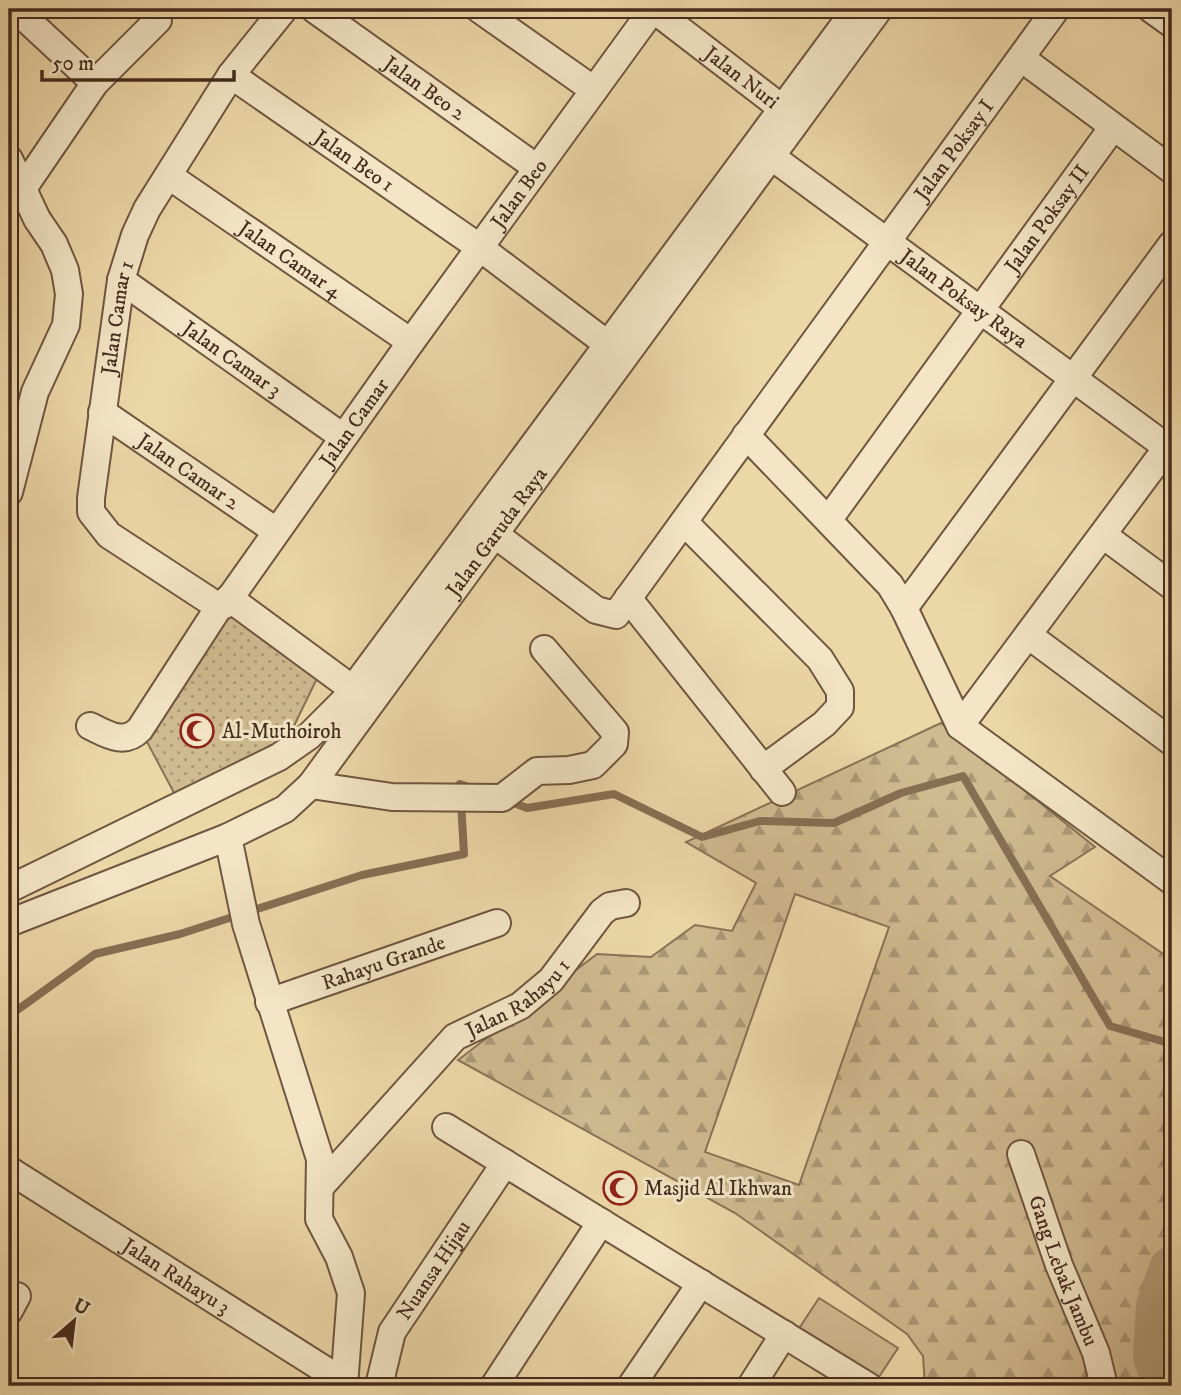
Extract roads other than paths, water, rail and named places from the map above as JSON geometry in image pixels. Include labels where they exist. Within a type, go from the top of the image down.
[{"type":"street","points":[[21,9],[26,19],[95,83]]},
{"type":"street","name":"Jalan Camar 1","points":[[224,603],[109,536],[97,524],[92,512],[91,498],[121,280],[135,235],[231,75],[284,9]]},
{"type":"street","name":"Jalan Beo 2","points":[[314,9],[537,168]]},
{"type":"street","points":[[479,9],[594,90]]},
{"type":"street","name":"Jalan Beo","points":[[606,343],[479,247],[653,9]]},
{"type":"street","name":"Jalan Nuri","points":[[653,9],[790,115]]},
{"type":"street","name":"Jalan Garuda Raya","points":[[9,923],[228,838],[285,809],[311,785],[493,533],[635,322],[790,115],[856,9]]},
{"type":"street","name":"Jalan Garuda Raya","points":[[790,115],[879,9]]},
{"type":"street","name":"Jalan Poksay I","points":[[628,598],[1056,9]]},
{"type":"street","points":[[1151,9],[1172,24]]},
{"type":"street","points":[[22,190],[95,83],[159,20]]},
{"type":"street","points":[[1021,58],[1172,170]]},
{"type":"street","name":"Jalan Beo 1","points":[[231,75],[479,247]]},
{"type":"street","name":"Jalan Poksay II","points":[[829,519],[1113,127]]},
{"type":"street","name":"Jalan Poksay Raya","points":[[764,151],[1171,446]]},
{"type":"street","points":[[9,159],[22,190],[54,244],[65,270],[69,294],[66,325],[36,392],[9,492]]},
{"type":"street","name":"Jalan Camar 4","points":[[169,176],[411,341]]},
{"type":"street","points":[[904,608],[1172,244]]},
{"type":"street","name":"Jalan Camar","points":[[90,726],[122,739],[136,734],[224,603],[479,247]]},
{"type":"street","name":"Jalan Camar 3","points":[[121,280],[342,437]]},
{"type":"street","name":"Jalan Garuda Raya","points":[[9,889],[279,757],[309,736],[354,690],[606,343],[635,322]]},
{"type":"street","name":"Jalan Camar 2","points":[[102,412],[276,531]]},
{"type":"street","points":[[746,435],[890,585],[904,608],[960,726],[1172,881]]},
{"type":"street","points":[[960,726],[1171,446]]},
{"type":"street","points":[[684,522],[820,659],[840,691],[840,707],[824,724],[764,769]]},
{"type":"street","points":[[493,533],[596,610],[616,615],[628,598],[782,792]]},
{"type":"street","points":[[1103,535],[1172,586]]},
{"type":"street","points":[[224,603],[354,690]]},
{"type":"street","points":[[1028,635],[1172,742]]},
{"type":"street","points":[[311,785],[348,793],[392,797],[502,798],[537,771],[569,770],[593,765],[614,744],[615,732],[544,649]]},
{"type":"street","points":[[228,838],[244,914],[269,1002],[320,1159],[320,1219],[339,1256],[351,1293],[344,1384]]},
{"type":"street","name":"Jalan Rahayu 1","points":[[321,1186],[456,1037],[520,1006],[551,980],[602,912],[610,906],[626,903]]},
{"type":"street","name":"Rahayu Grande","points":[[269,1002],[498,923]]},
{"type":"street","points":[[446,1127],[868,1386]]},
{"type":"street","name":"Gang Lebak Jambu","points":[[1020,1154],[1059,1265],[1096,1353],[1104,1386]]},
{"type":"street","name":"Nuansa Hijau","points":[[379,1386],[393,1332],[505,1163]]},
{"type":"street","name":"Jalan Rahayu 3","points":[[9,1170],[344,1384]]},
{"type":"street","points":[[494,1386],[601,1222]]},
{"type":"street","points":[[631,1386],[701,1283]]},
{"type":"street","points":[[751,1386],[784,1334]]},
{"type":"waterway","points":[[506,800],[527,808],[614,794],[702,837],[760,821],[834,823],[901,793],[963,776],[1110,1026],[1172,1044]]},
{"type":"waterway","points":[[9,1016],[95,954],[180,934],[362,875],[464,854],[460,784],[471,788]]},
{"type":"waterway","points":[[1167,1386],[1156,1356],[1159,1306],[1172,1269]]},
{"type":"place","name":"Al-Muthoiroh","points":[[197,731]]},
{"type":"place","name":"Masjid Al Ikhwan","points":[[620,1188]]}]
